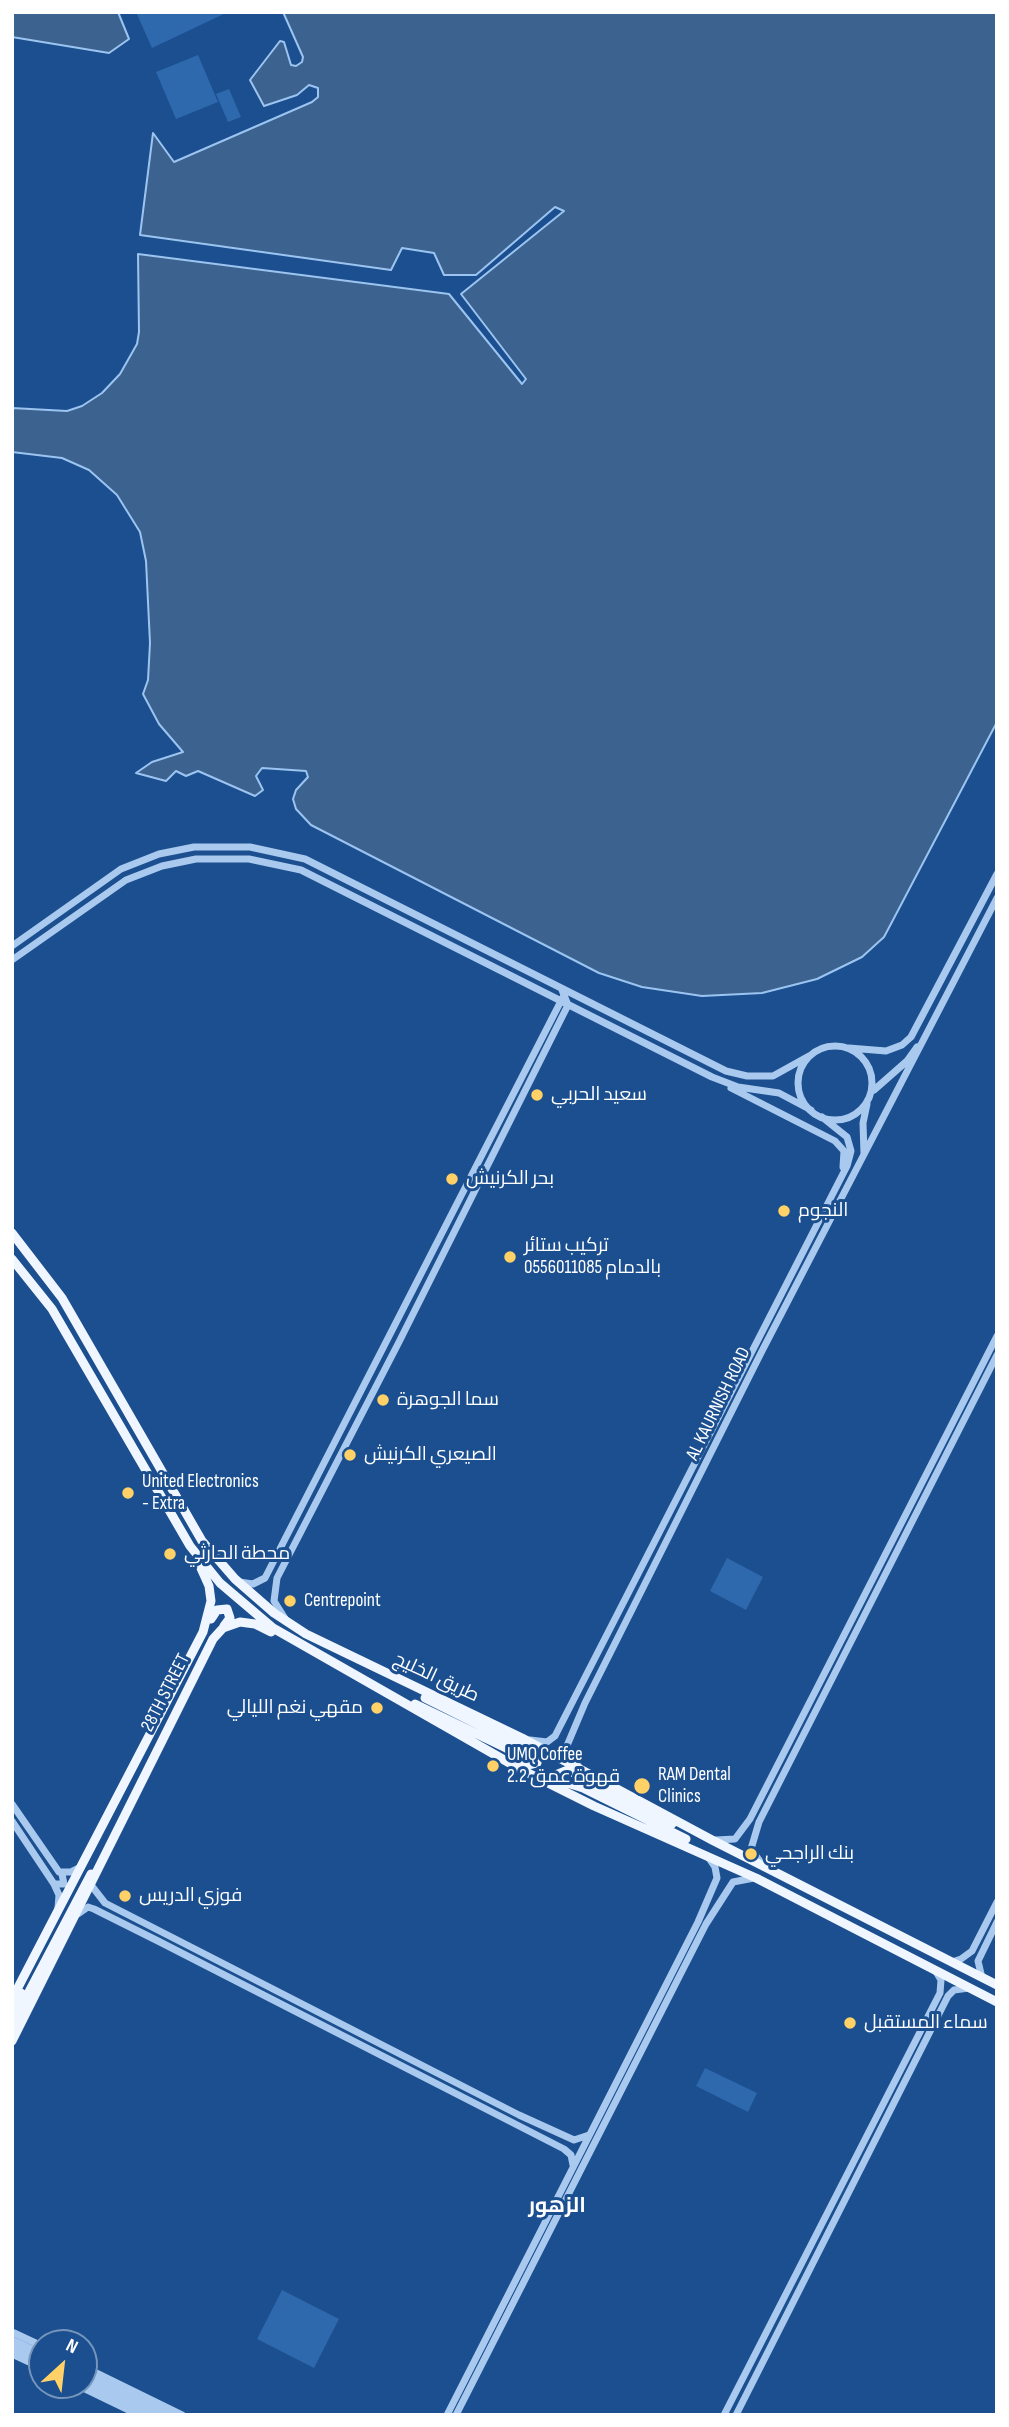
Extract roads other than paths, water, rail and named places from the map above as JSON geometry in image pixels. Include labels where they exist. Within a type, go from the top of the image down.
[{"type":"main road","name":"طريق الخليج","points":[[12,1233],[62,1298],[191,1524],[238,1581],[288,1623],[373,1668],[522,1738],[731,1850],[997,1985]]},
{"type":"main road","name":"طريق الخليج","points":[[12,1259],[52,1309],[190,1546],[227,1590],[297,1644],[576,1798],[741,1871],[997,2002]]},
{"type":"main road","name":"28TH STREET","points":[[12,1998],[204,1632],[211,1607],[211,1593],[190,1546]]},
{"type":"main road","points":[[204,1632],[217,1610],[223,1608],[230,1614],[223,1628]]},
{"type":"main road","points":[[223,1628],[248,1622],[297,1644]]},
{"type":"main road","name":"28TH STREET","points":[[12,2041],[174,1714],[209,1646],[223,1628]]},
{"type":"main road","points":[[373,1668],[407,1689],[533,1752],[538,1761],[529,1765],[506,1748],[436,1713],[390,1695]]},
{"type":"main road","points":[[731,1850],[701,1839],[568,1770],[558,1774],[561,1781],[583,1788],[668,1830],[717,1855],[741,1871]]},
{"type":"main road","name":"28TH STREET","points":[[12,2011],[81,1878],[98,1834]]},
{"type":"main road","name":"28TH STREET","points":[[12,2024],[87,1881],[108,1849]]},
{"type":"street","points":[[14,944],[121,869],[159,854],[194,847],[250,847],[305,859],[715,1067],[738,1074],[773,1076],[787,1071],[828,1046],[886,1051],[896,1048],[911,1037],[997,874]]},
{"type":"street","points":[[12,960],[127,880],[162,866],[196,859],[249,859],[301,870],[563,998],[577,997]]},
{"type":"street","points":[[712,1077],[738,1087],[779,1093],[822,1117],[843,1119],[854,1115],[870,1098],[879,1083],[907,1061],[932,1024],[997,898]]},
{"type":"street","points":[[64,908],[59,919],[64,922]]},
{"type":"street","points":[[560,988],[568,1005],[835,1141],[845,1155],[841,1174]]},
{"type":"street","points":[[238,1581],[253,1584],[265,1578],[563,998]]},
{"type":"street","points":[[265,1578],[268,1587],[277,1578],[405,1331],[568,1005]]},
{"type":"street","name":"AL KAURNISH ROAD","points":[[580,1768],[566,1748],[585,1703],[932,1024]]},
{"type":"street","points":[[849,1048],[866,1062],[873,1083],[863,1123],[862,1162]]},
{"type":"street","points":[[809,1056],[802,1065],[799,1089],[811,1110]]},
{"type":"street","name":"AL KAURNISH ROAD","points":[[522,1738],[544,1742],[554,1738],[850,1156],[849,1142],[840,1130],[822,1117]]},
{"type":"street","points":[[997,1336],[744,1829],[741,1836],[745,1840],[751,1840],[997,1355]]},
{"type":"street","points":[[961,1426],[975,1379]]},
{"type":"street","points":[[671,1533],[687,1494],[681,1488]]},
{"type":"street","points":[[870,1604],[876,1573]]},
{"type":"street","points":[[277,1578],[274,1601],[288,1623]]},
{"type":"street","points":[[585,1703],[582,1698],[593,1663]]},
{"type":"street","points":[[12,1804],[62,1874],[64,1884],[54,1884]]},
{"type":"street","points":[[12,1821],[54,1884],[58,1895],[58,1911]]},
{"type":"street","points":[[712,1840],[731,1841],[744,1829]]},
{"type":"street","points":[[754,1834],[751,1849],[765,1867]]},
{"type":"street","points":[[456,2415],[609,2108],[606,2103],[715,1883],[717,1870],[703,1853]]},
{"type":"street","points":[[62,1874],[79,1868]]},
{"type":"street","points":[[447,2415],[572,2168],[594,2136],[727,1889],[739,1879],[755,1878]]},
{"type":"street","points":[[715,1883],[724,1881],[727,1889]]},
{"type":"street","points":[[91,1885],[100,1899],[569,2138],[581,2140],[594,2136]]},
{"type":"street","points":[[94,1909],[93,1901],[100,1899]]},
{"type":"street","points":[[951,1962],[972,1951],[997,1902]]},
{"type":"street","points":[[77,1914],[88,1907],[94,1909],[564,2148],[572,2158],[572,2168]]},
{"type":"street","points":[[982,1978],[978,1961],[997,1922]]},
{"type":"street","points":[[724,2415],[943,1985],[934,1969]]},
{"type":"street","points":[[736,2415],[937,2018],[951,1993],[971,1988]]},
{"type":"street","points":[[931,2009],[937,2018]]},
{"type":"street","points":[[564,2148],[571,2147],[569,2138]]},
{"type":"street","points":[[12,2332],[28,2339]]},
{"type":"street","points":[[12,2340],[28,2347]]},
{"type":"street","points":[[12,2347],[28,2354]]},
{"type":"street","points":[[12,2354],[28,2361]]},
{"type":"street","points":[[98,2374],[182,2415]]},
{"type":"street","points":[[98,2382],[167,2415]]},
{"type":"street","points":[[98,2389],[152,2415]]},
{"type":"street","points":[[98,2395],[139,2415]]},
{"type":"place","name":"سعيد الحربي","points":[[537,1095]]},
{"type":"place","name":"بحر الكرنيش","points":[[452,1179]]},
{"type":"place","name":"النجوم","points":[[784,1211]]},
{"type":"place","name":"تركيب ستائر بالدمام 0556011085","points":[[510,1257]]},
{"type":"place","name":"سما الجوهرة","points":[[383,1400]]},
{"type":"place","name":"الصيعري الكرنيش","points":[[350,1455]]},
{"type":"place","name":"United Electronics - Extra","points":[[128,1493]]},
{"type":"place","name":"محطة الحارثي","points":[[170,1554]]},
{"type":"place","name":"Centrepoint","points":[[290,1601]]},
{"type":"place","name":"مقهي نغم الليالي","points":[[377,1708]]},
{"type":"place","name":"UMQ Coffee 2.2 قهوة عمق","points":[[493,1766]]},
{"type":"place","name":"RAM Dental Clinics","points":[[642,1786]]},
{"type":"place","name":"بنك الراجحي","points":[[751,1854]]},
{"type":"place","name":"فوزي الدريس","points":[[125,1896]]},
{"type":"place","name":"سماء المستقبل","points":[[850,2023]]},
{"type":"district","name":"الزهور","points":[[557,2207]]}]
